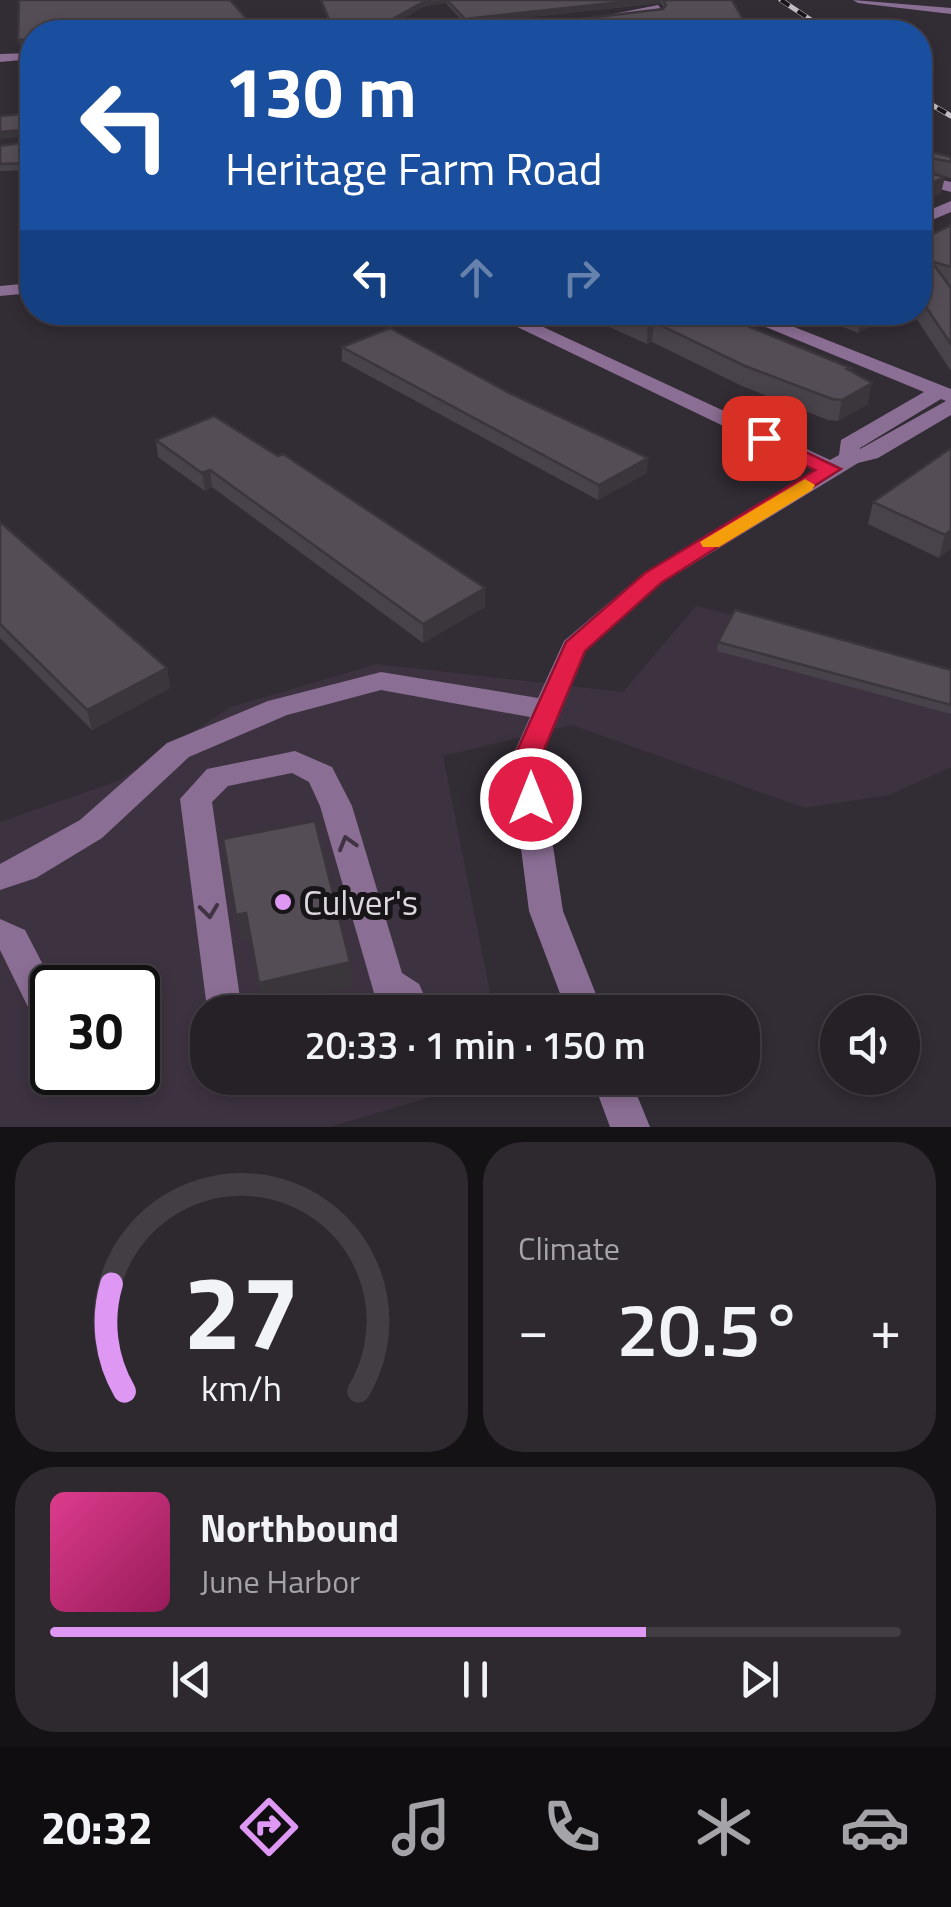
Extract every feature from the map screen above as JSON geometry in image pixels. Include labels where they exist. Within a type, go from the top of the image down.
[{"type":"street","points":[[858,0],[951,11]]},
{"type":"street","points":[[602,20],[658,8]]},
{"type":"street","points":[[525,325],[840,463]]},
{"type":"street","points":[[770,325],[947,398]]},
{"type":"street","points":[[579,995],[546,911],[526,762],[574,647],[653,578],[840,463],[870,453],[947,398]]},
{"type":"street","points":[[0,878],[24,870],[91,829],[178,750],[278,708],[381,681],[548,710]]},
{"type":"street","points":[[222,995],[196,799],[218,776],[295,762],[321,775],[336,806],[387,982],[406,995]]},
{"type":"street","points":[[0,933],[13,940],[30,974]]},
{"type":"street","points":[[617,1095],[630,1127]]},
{"type":"shaded area","points":[[696,606],[951,669],[951,767],[889,795],[805,808],[572,725],[443,756],[491,995],[190,995],[190,1095],[437,1095],[330,1127],[0,1127],[0,822],[118,781],[231,707],[377,664],[623,692]]},
{"type":"building","points":[[19,0],[230,0],[248,20],[20,20],[18,40]]},
{"type":"building","points":[[321,0],[431,0],[391,20],[329,20]]},
{"type":"building","points":[[447,0],[639,0],[465,19]]},
{"type":"building","points":[[663,0],[732,0],[743,20],[571,20],[663,9]]},
{"type":"building","points":[[20,114],[20,130],[0,132],[0,116]]},
{"type":"building","points":[[20,143],[20,163],[0,164],[0,146]]},
{"type":"building","points":[[932,152],[951,157],[951,162],[932,158]]},
{"type":"building","points":[[932,173],[945,177],[932,183]]},
{"type":"building","points":[[951,225],[951,267],[932,261],[932,234]]},
{"type":"building","points":[[932,262],[951,288],[951,344],[932,316]]},
{"type":"building","points":[[660,325],[745,325],[851,368],[847,369],[872,383],[842,400],[832,399],[745,366]]},
{"type":"building","points":[[390,328],[509,393],[648,458],[599,485],[342,347]]},
{"type":"building","points":[[214,416],[278,456],[283,454],[485,588],[423,624],[210,470],[202,473],[156,440]]},
{"type":"building","points":[[951,448],[951,530],[945,535],[873,502]]},
{"type":"building","points":[[0,522],[167,668],[87,710],[0,624]]},
{"type":"building","points":[[735,610],[951,670],[951,705],[718,642]]},
{"type":"building","name":"Culver's","points":[[315,821],[350,962],[259,983],[246,913],[236,915],[223,839]]},
{"type":"railway","points":[[781,0],[811,20]]},
{"type":"railway","points":[[932,105],[951,116]]},
{"type":"slow traffic","points":[[711,542],[805,485]]},
{"type":"place","name":"Culver's","points":[[283,902]]},
{"type":"route","points":[[531,799],[526,762],[574,647],[653,578],[831,469],[764,438]]}]
